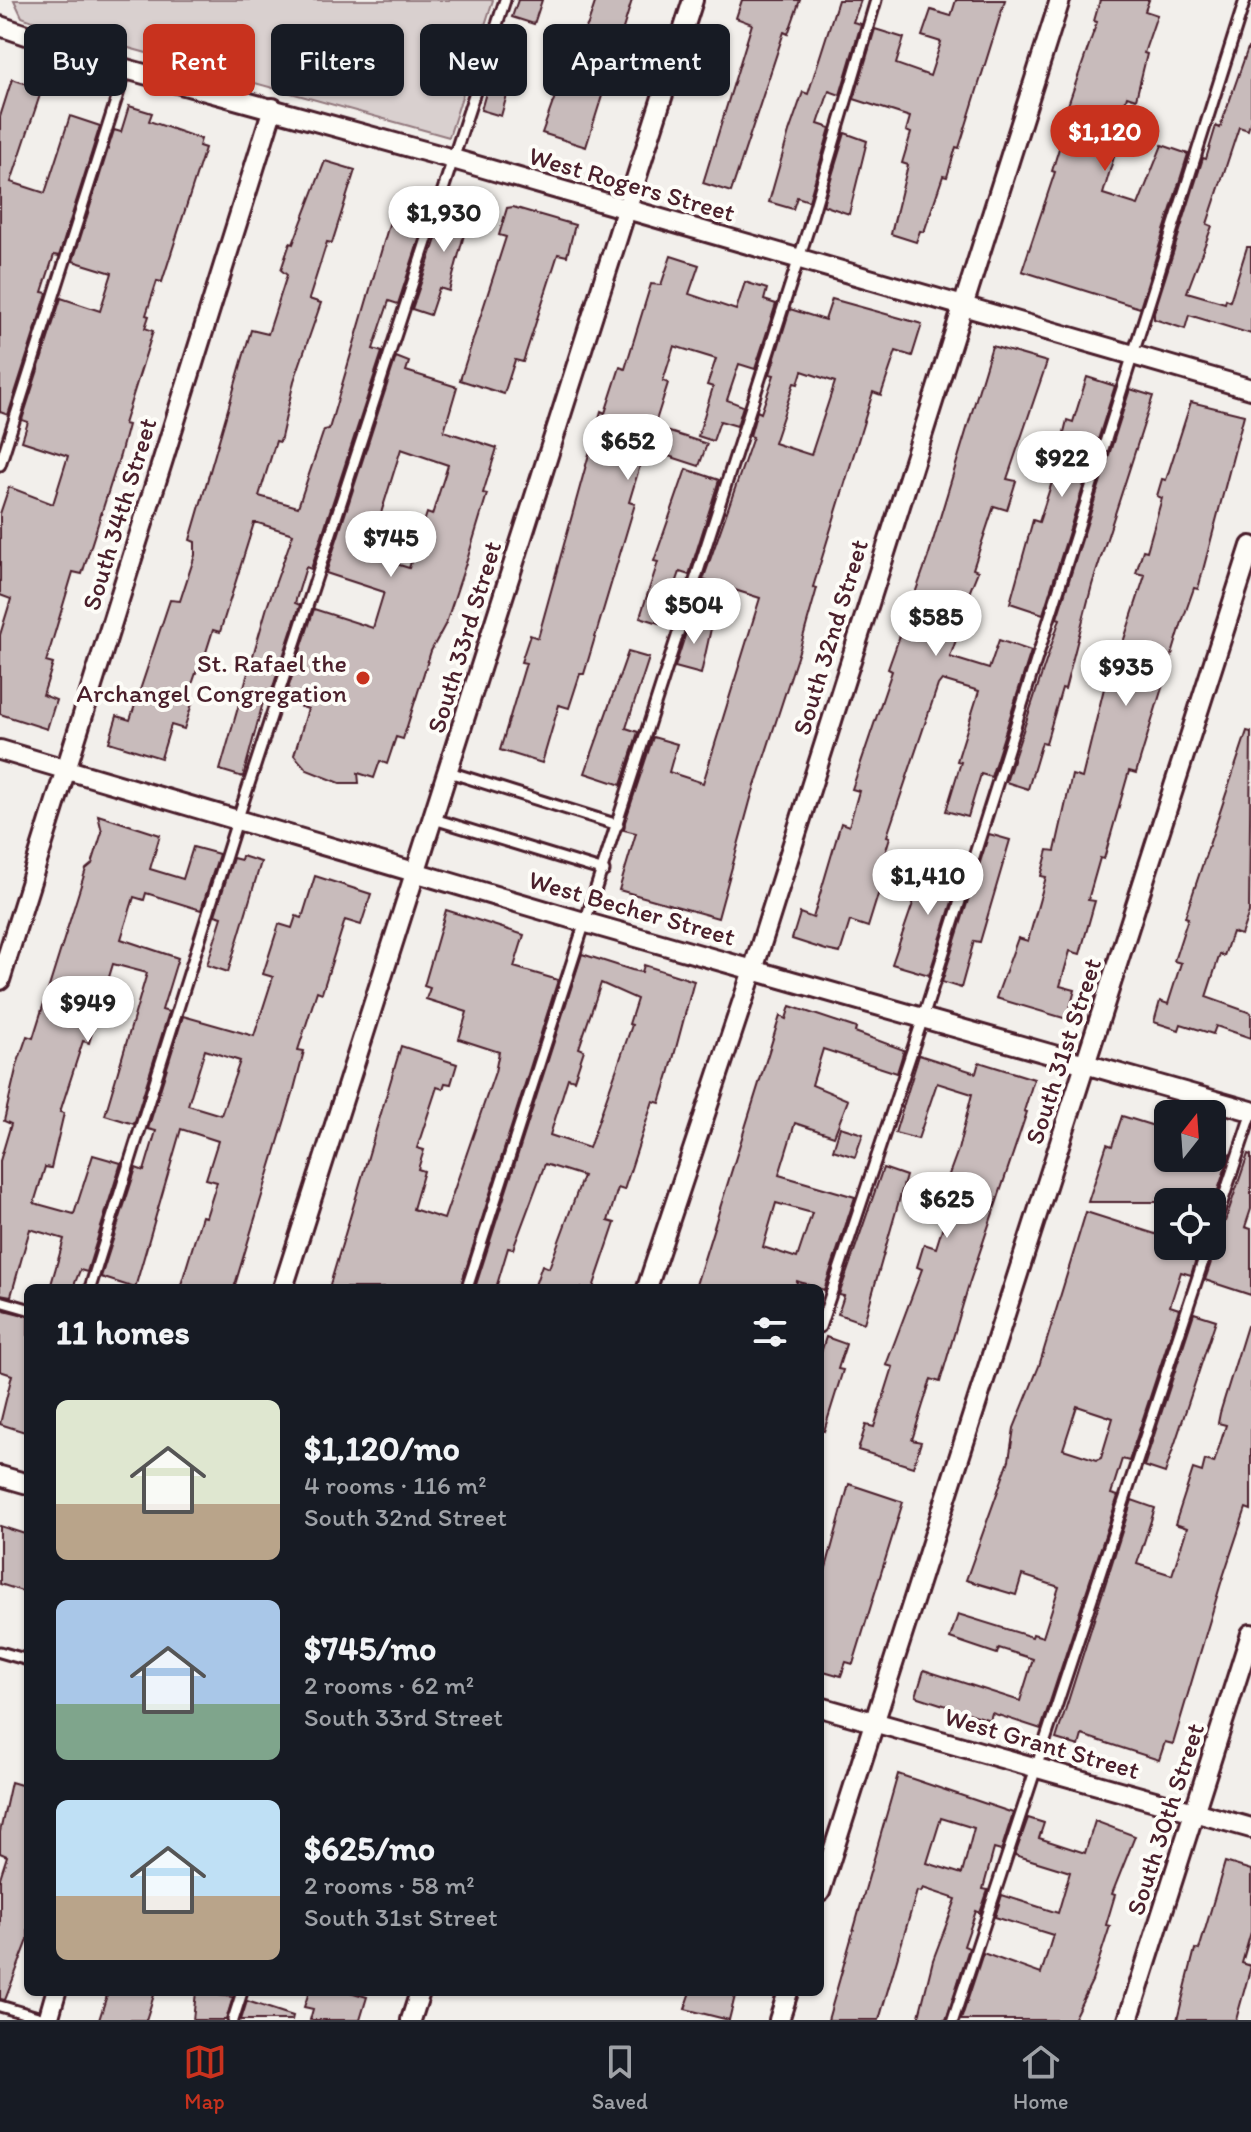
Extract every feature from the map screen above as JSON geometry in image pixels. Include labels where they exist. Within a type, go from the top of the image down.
[{"type":"street","name":"South 33rd Street","points":[[284,1284],[693,0]]},
{"type":"street","name":"South 32nd Street","points":[[648,1284],[753,970],[1060,0]]},
{"type":"street","name":"West Rogers Street","points":[[0,26],[24,34]]},
{"type":"street","name":"West Rogers Street","points":[[127,69],[453,159],[1251,389]]},
{"type":"street","name":"South 34th Street","points":[[0,980],[273,108]]},
{"type":"street","name":"South 31st Street","points":[[824,1880],[1251,546]]},
{"type":"street","name":"West Becher Street","points":[[0,750],[587,923],[1251,1113]]},
{"type":"street","points":[[0,1476],[24,1483]]},
{"type":"street","name":"South 30th Street","points":[[1128,2020],[1251,1634]]},
{"type":"street","name":"West Grant Street","points":[[824,1708],[1251,1828]]},
{"type":"street","points":[[48,2020],[55,1996]]},
{"type":"street","points":[[411,2020],[419,1996]]},
{"type":"street","points":[[779,2020],[787,1996]]},
{"type":"lane","points":[[91,1284],[237,821],[505,0]]},
{"type":"lane","points":[[468,1284],[604,871],[798,260],[876,0]]},
{"type":"lane","points":[[824,1315],[923,1018],[1245,0]]},
{"type":"lane","points":[[0,465],[117,96]]},
{"type":"lane","points":[[449,772],[618,825]]},
{"type":"lane","points":[[434,819],[604,871]]},
{"type":"lane","points":[[1226,1190],[1251,1113]]},
{"type":"lane","points":[[953,2020],[1203,1260]]},
{"type":"lane","points":[[0,1301],[24,1308]]},
{"type":"lane","points":[[0,1652],[24,1659]]},
{"type":"lane","points":[[233,2020],[241,1996]]},
{"type":"lane","points":[[0,2006],[48,2020]]},
{"type":"shaded area","points":[[14,0],[493,0],[485,24],[420,24],[420,96],[462,96],[449,137],[301,96],[404,96],[404,24],[271,24],[271,88],[255,83],[255,24],[143,24],[143,52],[127,48],[127,24],[42,24],[22,17]]},
{"type":"building","points":[[518,0],[542,0],[534,24],[512,17]]},
{"type":"building","points":[[596,0],[632,0],[624,24],[588,24]]},
{"type":"building","points":[[742,0],[800,0],[788,34],[784,32],[731,192],[703,183],[752,24],[736,18]]},
{"type":"building","points":[[838,0],[861,0],[853,22],[861,24],[840,95],[829,91],[818,124],[830,128],[809,201],[797,197],[793,209],[769,202],[789,132],[803,92],[808,94]]},
{"type":"building","points":[[956,0],[1005,0],[959,148],[956,147],[924,232],[920,231],[916,242],[891,234],[908,165],[902,163],[911,133],[906,131],[910,117],[854,99],[875,29],[904,38],[896,64],[930,76],[941,42],[922,36],[931,10],[951,16]]},
{"type":"building","points":[[1100,0],[1149,0],[1145,11],[1157,15],[1144,53],[1147,54],[1136,99],[1127,96],[1116,131],[1121,133],[1103,194],[1138,205],[1162,145],[1188,154],[1140,308],[1022,271],[1055,172],[1052,171],[1064,132],[1066,111],[1097,22],[1094,21]]},
{"type":"building","points":[[1248,48],[1251,49],[1251,120],[1248,130],[1239,127],[1207,224],[1212,226],[1187,292],[1225,303],[1226,299],[1230,301],[1247,247],[1251,247],[1251,334],[1189,315],[1185,329],[1154,319],[1154,313],[1203,158],[1206,159],[1216,126],[1220,128]]},
{"type":"building","points":[[12,79],[24,83],[24,96],[40,96],[11,182],[45,193],[70,116],[100,126],[59,256],[54,255],[42,292],[47,293],[8,415],[0,412],[0,117]]},
{"type":"building","points":[[485,96],[507,96],[501,116],[481,110]]},
{"type":"building","points":[[555,96],[602,96],[586,147],[542,133]]},
{"type":"building","points":[[129,106],[152,113],[149,121],[201,139],[199,146],[205,148],[162,282],[157,281],[146,315],[149,316],[145,328],[153,331],[124,424],[128,425],[120,455],[82,574],[73,572],[46,662],[53,664],[43,695],[56,700],[47,729],[0,714],[0,635],[11,599],[0,595],[0,514],[9,487],[53,504],[68,456],[22,441],[28,422],[22,420],[61,298],[100,311],[112,273],[73,261],[114,130],[121,132]]},
{"type":"building","points":[[845,133],[867,141],[849,214],[823,205]]},
{"type":"building","points":[[325,161],[355,170],[332,243],[327,242],[309,299],[321,303],[294,381],[280,442],[276,441],[259,496],[298,507],[324,430],[329,429],[390,221],[398,224],[407,196],[431,203],[398,304],[389,301],[373,349],[382,352],[311,569],[306,567],[295,603],[300,605],[270,696],[265,695],[243,777],[220,770],[267,607],[293,534],[258,523],[254,523],[220,632],[213,630],[201,668],[198,667],[186,702],[192,704],[184,729],[171,725],[161,758],[109,742],[117,716],[130,720],[170,600],[180,601],[195,555],[195,542],[190,540],[251,330],[268,334],[287,275],[281,270]]},
{"type":"building","points":[[451,195],[473,201],[449,291],[439,288],[430,315],[412,309]]},
{"type":"building","points":[[513,207],[575,225],[567,256],[558,254],[523,362],[515,360],[504,394],[460,380],[506,237],[499,235],[507,208]]},
{"type":"building","points":[[671,256],[699,265],[689,294],[736,310],[745,282],[767,289],[764,300],[776,304],[755,369],[739,364],[727,400],[743,406],[737,426],[720,421],[713,441],[698,436],[713,387],[707,385],[716,359],[674,346],[663,381],[668,383],[654,427],[707,444],[699,466],[647,449],[629,502],[635,504],[584,674],[580,674],[569,708],[559,705],[542,763],[500,750],[526,663],[521,662],[530,635],[538,638],[601,411],[605,413],[620,367],[625,369],[651,284],[661,285]]},
{"type":"building","points":[[832,299],[922,324],[912,356],[896,351],[881,395],[873,392],[813,587],[817,588],[800,648],[751,798],[718,918],[619,890],[636,833],[624,830],[625,822],[653,737],[677,744],[669,772],[703,783],[760,598],[703,580],[753,437],[750,436],[757,411],[761,413],[774,375],[770,374],[790,309],[825,320]],"holes":[[[802,371],[835,382],[811,455],[774,443],[794,383],[798,384]]]},
{"type":"building","points":[[992,346],[1047,362],[1007,479],[1016,481],[1007,510],[994,506],[973,569],[978,571],[951,638],[956,640],[950,657],[989,669],[999,640],[1031,651],[991,777],[981,774],[968,817],[946,811],[961,762],[957,761],[979,691],[942,680],[938,685],[887,836],[890,837],[881,867],[886,869],[868,927],[850,921],[840,953],[826,950],[792,939],[800,913],[813,918],[841,823],[849,826],[859,791],[852,789],[892,671],[888,669],[928,557]]},
{"type":"building","points":[[396,357],[409,362],[406,371],[457,387],[444,431],[497,448],[483,493],[487,494],[446,623],[431,651],[403,739],[396,737],[387,764],[380,761],[374,778],[358,773],[359,783],[340,783],[307,770],[294,755],[308,709],[284,701],[314,609],[373,628],[384,592],[326,573]],"holes":[[[401,449],[448,465],[432,515],[427,513],[409,568],[368,555]]]},
{"type":"building","points":[[1087,377],[1115,386],[1043,614],[1010,603],[1033,520],[1039,522],[1052,482],[1067,420],[1073,422]]},
{"type":"building","points":[[1130,389],[1153,396],[1092,585],[1065,689],[1062,688],[1046,743],[1042,742],[1028,789],[1006,782],[1060,619],[1057,618]]},
{"type":"building","points":[[1191,402],[1244,415],[1198,589],[1194,588],[1182,622],[1136,773],[1129,771],[1104,859],[1100,858],[1088,900],[1095,901],[1080,954],[1070,951],[1060,986],[1075,990],[1067,1019],[996,998],[1018,938],[1028,941],[1046,877],[1041,876],[1048,850],[1055,851],[1072,775],[1082,778],[1108,672],[1113,673],[1145,575],[1136,573],[1143,550],[1147,551],[1162,498],[1157,496],[1162,479],[1166,480]]},
{"type":"building","points":[[686,469],[719,480],[689,575],[680,572],[662,624],[640,617],[658,562],[654,561]]},
{"type":"building","points":[[691,617],[712,624],[701,674],[675,667]]},
{"type":"building","points":[[628,652],[649,658],[626,728],[638,732],[621,785],[585,773]]},
{"type":"building","points":[[1247,731],[1251,732],[1249,912],[1241,935],[1232,932],[1224,956],[1220,954],[1206,997],[1251,1013],[1251,1038],[1216,1026],[1213,1034],[1181,1024],[1179,1030],[1154,1022],[1160,1001],[1168,1004],[1181,963],[1174,961],[1188,918],[1185,917]]},
{"type":"building","points":[[98,815],[160,835],[150,869],[183,879],[193,847],[219,854],[201,910],[146,893],[144,900],[134,897],[121,939],[178,958],[162,1010],[169,1012],[134,1124],[105,1115],[147,973],[113,964],[89,1043],[83,1041],[60,1112],[64,1113],[51,1168],[45,1167],[34,1203],[74,1214],[93,1155],[121,1163],[87,1272],[80,1270],[75,1284],[51,1284],[64,1239],[30,1229],[11,1296],[0,1294],[0,1161],[11,1124],[4,1121],[17,1065],[27,1036],[33,1038],[86,869],[92,864],[102,832]]},
{"type":"building","points":[[989,834],[1010,840],[980,942],[974,941],[961,988],[942,982]]},
{"type":"building","points":[[242,856],[261,862],[228,972],[207,965],[222,917],[215,915],[233,858],[241,860]]},
{"type":"building","points":[[929,857],[963,867],[929,975],[892,964]]},
{"type":"building","points":[[315,876],[371,894],[361,925],[345,920],[322,993],[317,991],[298,1050],[304,1051],[293,1093],[235,1284],[181,1284],[202,1216],[206,1217],[217,1182],[206,1179],[218,1141],[181,1129],[136,1284],[123,1284],[101,1277],[136,1168],[144,1171],[156,1131],[148,1129],[183,1016],[254,1036],[273,977],[263,974],[279,924],[292,928],[296,916],[302,918]],"holes":[[[205,1050],[240,1061],[221,1115],[188,1105]]]},
{"type":"building","points":[[446,910],[524,935],[514,967],[558,980],[461,1284],[330,1284],[401,1046],[457,1064],[451,1084],[445,1083],[443,1089],[437,1087],[417,1148],[424,1150],[418,1169],[424,1171],[413,1209],[444,1219],[495,1072],[499,1052],[459,1039],[467,1012],[426,999],[430,988],[424,986]]},
{"type":"building","points":[[582,954],[642,972],[644,965],[694,981],[660,1103],[653,1101],[624,1190],[618,1188],[608,1221],[615,1223],[594,1284],[535,1284],[542,1265],[549,1268],[583,1176],[545,1164],[513,1249],[508,1248],[497,1284],[476,1284]],"holes":[[[601,983],[637,999],[629,1024],[632,1025],[589,1148],[550,1135],[568,1078],[574,1080],[584,1050],[579,1048]]]},
{"type":"building","points":[[790,1006],[856,1028],[855,1032],[904,1050],[897,1073],[823,1049],[812,1085],[848,1100],[834,1136],[795,1123],[779,1175],[855,1197],[824,1290],[824,1284],[797,1281],[797,1284],[696,1284],[780,1016],[786,1019]],"holes":[[[776,1203],[812,1213],[797,1258],[763,1247]]]},
{"type":"building","points":[[919,1055],[976,1073],[979,1062],[1034,1079],[1024,1111],[1027,1112],[969,1284],[940,1382],[931,1379],[912,1440],[921,1442],[913,1467],[858,1450],[866,1425],[874,1427],[893,1367],[886,1365],[922,1269],[917,1267],[924,1244],[936,1248],[947,1213],[936,1210],[958,1150],[972,1094],[937,1083],[918,1139],[895,1133]]},
{"type":"building","points":[[1122,1116],[1154,1126],[1154,1172],[1224,1172],[1219,1188],[1154,1188],[1154,1202],[1088,1202],[1107,1144],[1112,1146]]},
{"type":"building","points":[[840,1127],[863,1134],[855,1157],[833,1150]]},
{"type":"building","points":[[1248,1154],[1251,1155],[1251,1209],[1245,1227],[1251,1229],[1251,1295],[1205,1280],[1212,1260],[1226,1260],[1226,1218]]},
{"type":"building","points":[[883,1168],[906,1176],[864,1323],[838,1314],[844,1296],[839,1295]]},
{"type":"building","points":[[1086,1212],[1154,1234],[1154,1260],[1196,1260],[1191,1275],[1181,1272],[1170,1306],[1179,1309],[1129,1461],[1122,1459],[1111,1494],[1118,1496],[1041,1729],[992,1713],[990,1720],[916,1696],[924,1670],[1020,1701],[1033,1659],[999,1648],[997,1654],[950,1638],[958,1614],[1032,1637],[1033,1634],[1043,1637],[1059,1587],[1022,1575],[1016,1595],[966,1580],[1009,1460],[1014,1428],[1039,1366]],"holes":[[[1077,1406],[1113,1418],[1101,1458],[1097,1460],[1063,1449]]]},
{"type":"building","points":[[0,1309],[24,1315],[24,1432],[0,1424],[12,1375],[0,1371]]},
{"type":"building","points":[[1194,1313],[1216,1320],[1165,1473],[1144,1466]]},
{"type":"building","points":[[1247,1326],[1251,1327],[1251,1510],[1246,1508],[1173,1744],[1165,1742],[1159,1760],[1082,1735],[1079,1746],[1056,1739],[1132,1500],[1155,1508],[1137,1564],[1172,1575],[1187,1528],[1175,1524],[1193,1469],[1202,1472],[1205,1460],[1214,1463],[1226,1425],[1218,1423],[1220,1413]]},
{"type":"building","points":[[826,1337],[846,1344],[838,1369],[843,1370],[824,1431]]},
{"type":"building","points":[[849,1484],[903,1502],[853,1664],[846,1662],[841,1676],[824,1671],[824,1575]]},
{"type":"building","points":[[0,1526],[24,1534],[24,1592],[0,1584]]},
{"type":"building","points":[[898,1774],[1013,1813],[1001,1851],[994,1849],[983,1889],[988,1890],[980,1913],[976,1911],[964,1946],[969,1948],[946,2020],[918,2020],[933,1960],[956,1899],[923,1888],[921,1892],[917,1891],[879,2020],[828,2020]],"holes":[[[941,1818],[974,1828],[962,1874],[927,1863]]]},
{"type":"building","points":[[11,1782],[24,1786],[24,1950],[5,2000],[0,1999],[0,1878],[7,1856],[0,1853],[0,1832]]},
{"type":"building","points":[[1028,1818],[1044,1823],[1039,1838],[1085,1853],[1095,1821],[1135,1836],[1112,1894],[1115,1895],[1106,1925],[1110,1926],[1092,1981],[1073,2020],[961,2020],[983,1953],[1041,1974],[1053,1935],[995,1917],[1002,1895],[1058,1913],[1070,1872],[1015,1855]]},
{"type":"building","points":[[1225,1862],[1251,1870],[1251,1932],[1242,1963],[1251,1966],[1236,2020],[1177,2020],[1195,1949],[1199,1950]]},
{"type":"building","points":[[107,1996],[154,1996],[146,2020],[99,2020]]},
{"type":"building","points":[[196,1996],[233,1997],[226,2020],[193,2020]]},
{"type":"building","points":[[308,1996],[367,1997],[360,2020],[310,2020],[313,2009],[304,2007]]},
{"type":"building","points":[[690,1996],[735,1996],[729,2020],[685,2009]]},
{"type":"building","points":[[247,2001],[293,2016],[292,2020],[241,2020]]},
{"type":"place","name":"St. Rafael the Archangel Congregation","points":[[363,678]]}]
